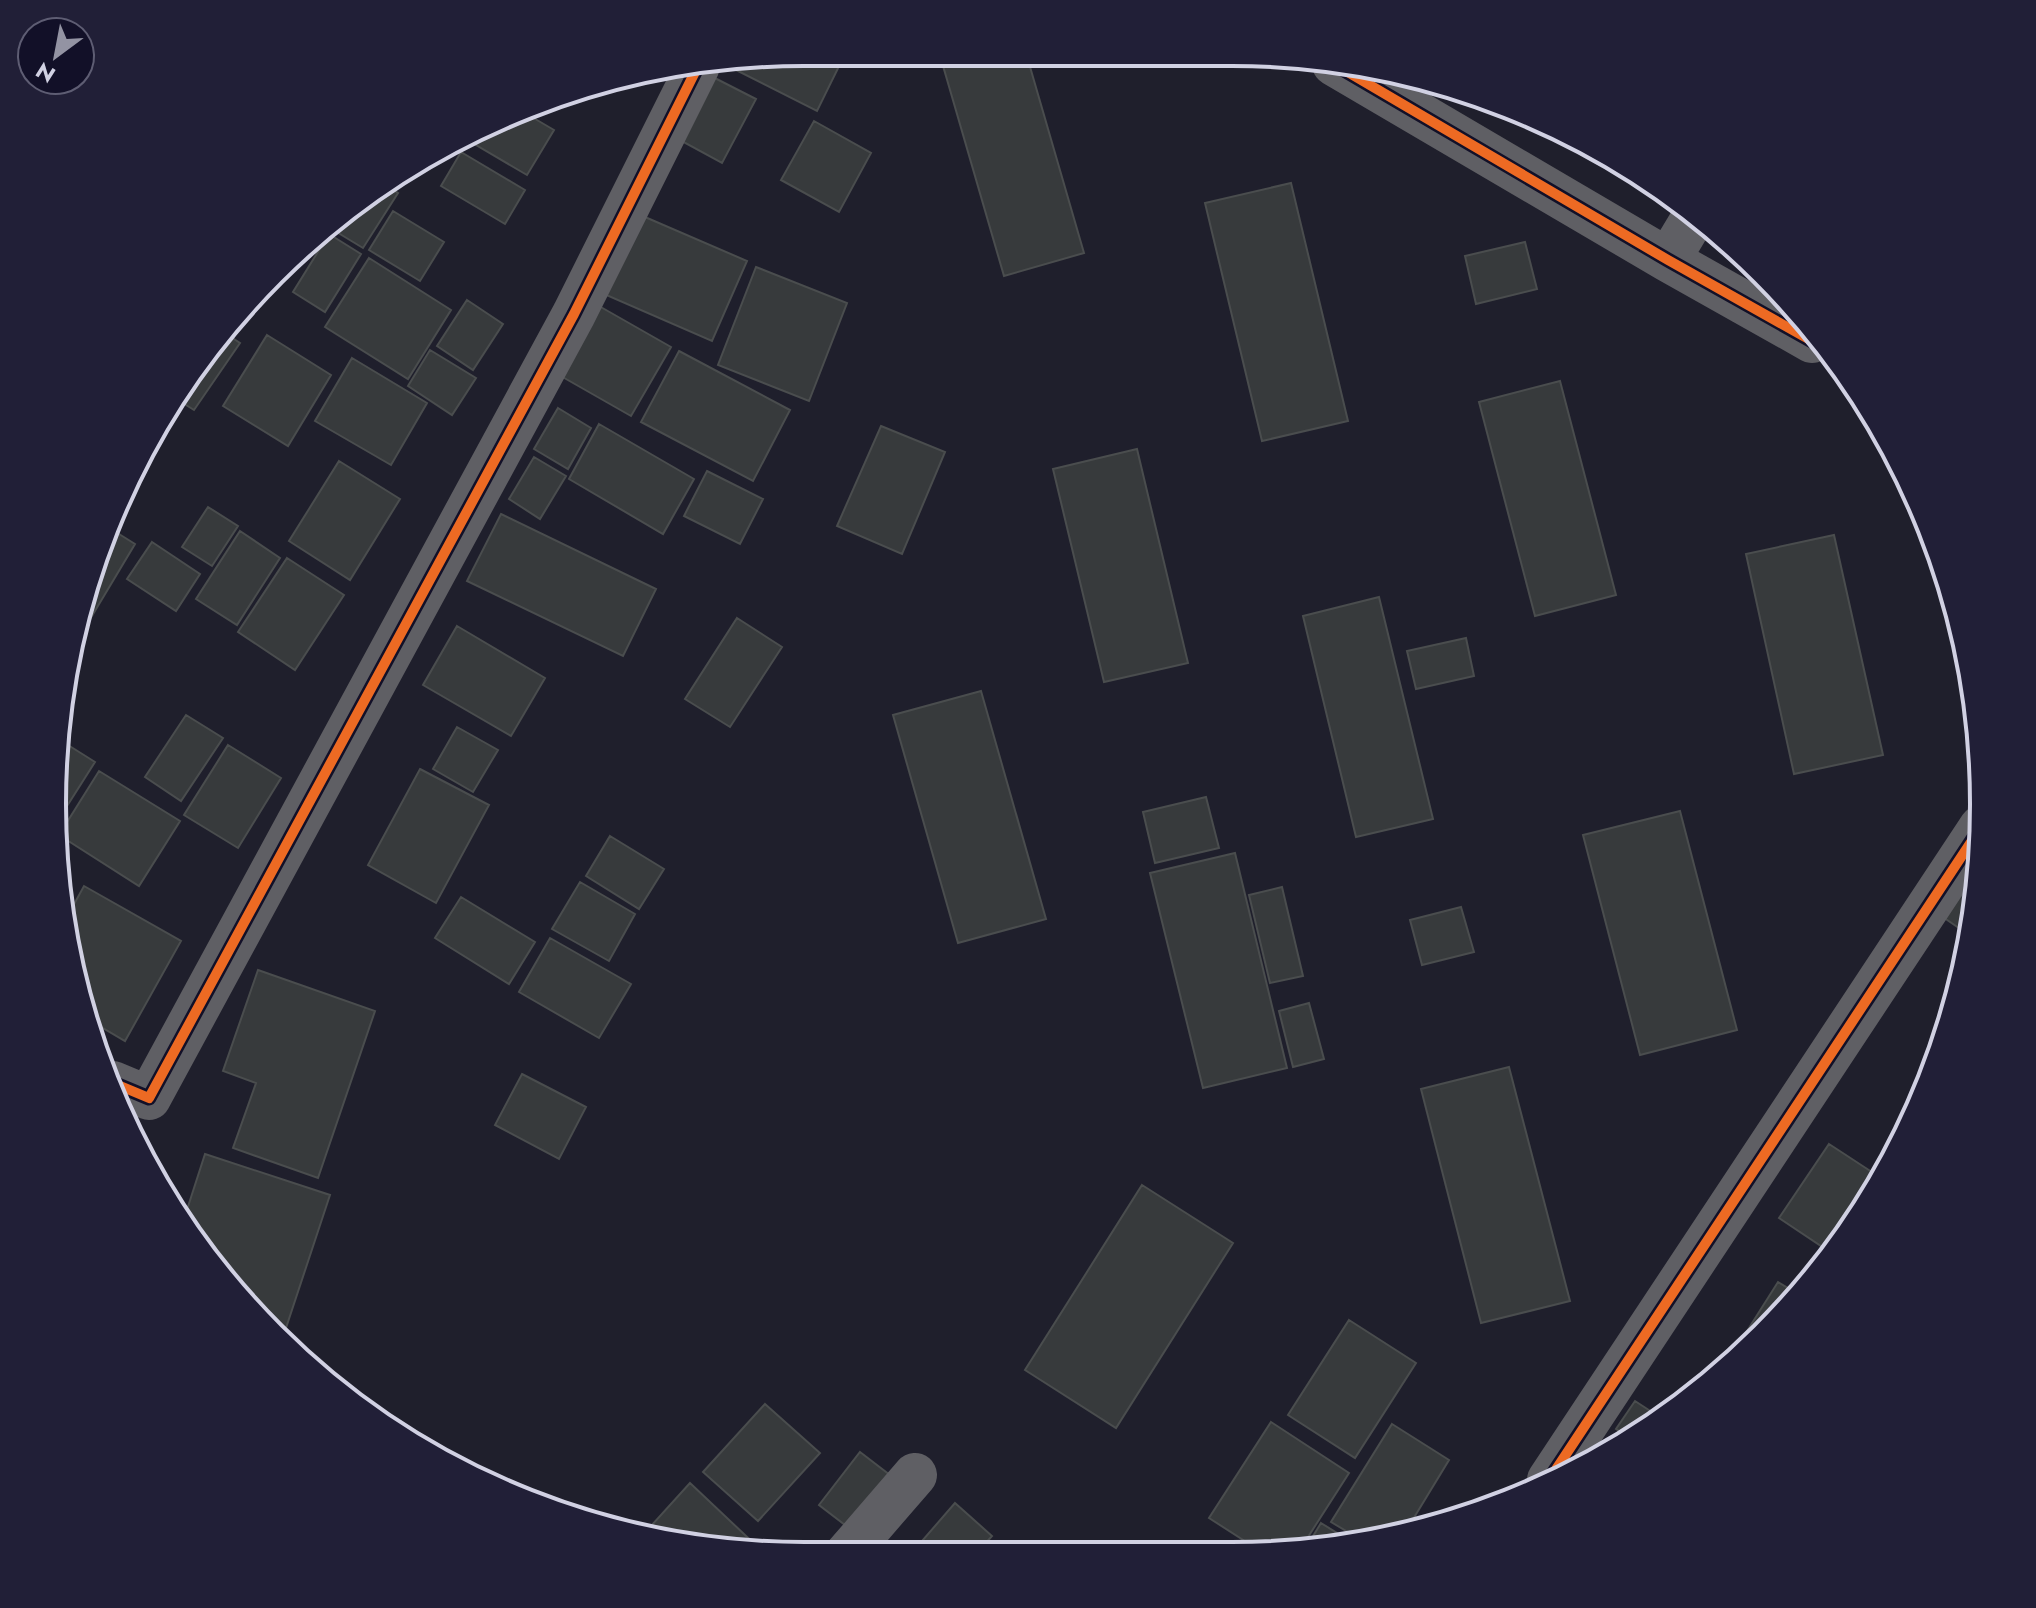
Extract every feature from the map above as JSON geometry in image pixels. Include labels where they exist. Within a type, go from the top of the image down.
[{"type":"street","points":[[122,1087],[149,1098],[574,314],[694,74]]},
{"type":"street","points":[[1355,77],[1801,335]]},
{"type":"street","points":[[1668,260],[1689,225]]},
{"type":"street","points":[[1558,1466],[1968,846]]},
{"type":"street","points":[[857,1542],[915,1475]]},
{"type":"building","points":[[839,66],[817,111],[735,70]]},
{"type":"building","points":[[943,66],[1030,66],[1084,253],[1004,276]]},
{"type":"building","points":[[700,73],[704,73],[756,99],[722,163],[667,133]]},
{"type":"building","points":[[533,118],[554,130],[527,175],[474,144]]},
{"type":"building","points":[[814,121],[871,153],[839,212],[781,180]]},
{"type":"building","points":[[461,152],[525,190],[505,224],[441,186]]},
{"type":"building","points":[[1291,183],[1348,421],[1262,441],[1205,203]]},
{"type":"building","points":[[394,190],[398,193],[363,248],[338,233]]},
{"type":"building","points":[[393,211],[444,242],[420,281],[369,250]]},
{"type":"building","points":[[638,214],[747,261],[712,341],[604,294]]},
{"type":"building","points":[[333,236],[361,254],[325,312],[293,292],[322,245]]},
{"type":"building","points":[[1525,242],[1537,289],[1476,304],[1465,256]]},
{"type":"building","points":[[369,258],[451,310],[408,379],[325,327]]},
{"type":"building","points":[[756,267],[847,303],[809,401],[718,365]]},
{"type":"building","points":[[467,300],[503,324],[473,370],[437,346]]},
{"type":"building","points":[[599,306],[671,347],[631,416],[559,375]]},
{"type":"building","points":[[267,335],[331,375],[288,446],[223,406]]},
{"type":"building","points":[[232,338],[240,343],[194,410],[184,404]]},
{"type":"building","points":[[430,350],[476,378],[452,415],[408,386]]},
{"type":"building","points":[[679,351],[790,410],[753,481],[641,422]]},
{"type":"building","points":[[352,358],[427,403],[391,465],[315,421]]},
{"type":"building","points":[[1560,381],[1616,595],[1535,616],[1479,402]]},
{"type":"building","points":[[558,408],[591,428],[568,469],[534,449]]},
{"type":"building","points":[[599,424],[694,479],[663,534],[569,479]]},
{"type":"building","points":[[881,426],[945,452],[902,554],[837,526]]},
{"type":"building","points":[[1137,449],[1188,663],[1104,682],[1053,469]]},
{"type":"building","points":[[534,457],[566,476],[540,519],[509,499]]},
{"type":"building","points":[[339,461],[400,499],[350,580],[289,541]]},
{"type":"building","points":[[707,471],[763,499],[740,544],[684,516]]},
{"type":"building","points":[[208,507],[238,526],[212,566],[182,547]]},
{"type":"building","points":[[501,514],[656,589],[623,656],[467,581]]},
{"type":"building","points":[[240,531],[280,558],[237,625],[196,599]]},
{"type":"building","points":[[118,533],[135,544],[89,621]]},
{"type":"building","points":[[1834,535],[1883,755],[1794,774],[1746,554]]},
{"type":"building","points":[[152,542],[200,574],[176,611],[127,579]]},
{"type":"building","points":[[287,558],[344,595],[295,670],[238,632]]},
{"type":"building","points":[[1379,597],[1433,819],[1356,837],[1303,616]]},
{"type":"building","points":[[737,618],[782,647],[730,727],[685,699]]},
{"type":"building","points":[[457,626],[545,678],[511,736],[423,685]]},
{"type":"building","points":[[1466,638],[1474,676],[1416,689],[1407,651]]},
{"type":"building","points":[[981,691],[1046,919],[958,943],[893,715]]},
{"type":"building","points":[[186,715],[223,738],[181,801],[145,777]]},
{"type":"building","points":[[457,727],[498,750],[473,792],[433,769]]},
{"type":"building","points":[[228,745],[281,778],[238,848],[184,815]]},
{"type":"building","points":[[69,746],[95,762],[66,807]]},
{"type":"building","points":[[420,769],[489,805],[436,903],[368,865]]},
{"type":"building","points":[[99,771],[180,821],[139,886],[68,840],[67,823]]},
{"type":"building","points":[[1206,797],[1219,848],[1155,863],[1143,812]]},
{"type":"building","points":[[1680,811],[1737,1030],[1640,1055],[1583,835]]},
{"type":"building","points":[[610,836],[664,869],[639,909],[586,876]]},
{"type":"building","points":[[1235,853],[1287,1068],[1203,1088],[1150,873]]},
{"type":"building","points":[[1966,876],[1959,928],[1940,915]]},
{"type":"building","points":[[580,882],[635,914],[609,961],[552,929]]},
{"type":"building","points":[[84,886],[181,941],[125,1041],[101,1027],[80,948],[73,906]]},
{"type":"building","points":[[1282,887],[1303,976],[1270,983],[1249,895]]},
{"type":"building","points":[[461,897],[535,942],[509,984],[435,938]]},
{"type":"building","points":[[1461,907],[1474,952],[1422,965],[1410,920]]},
{"type":"building","points":[[550,938],[631,984],[599,1038],[519,992]]},
{"type":"building","points":[[258,970],[375,1011],[318,1178],[233,1148],[256,1083],[223,1071]]},
{"type":"building","points":[[1309,1003],[1324,1059],[1293,1067],[1279,1011]]},
{"type":"building","points":[[1509,1067],[1570,1301],[1481,1323],[1421,1089]]},
{"type":"building","points":[[522,1074],[586,1107],[559,1159],[495,1125]]},
{"type":"building","points":[[1829,1144],[1872,1172],[1822,1247],[1779,1218]]},
{"type":"building","points":[[205,1154],[330,1195],[286,1329],[249,1291],[187,1209]]},
{"type":"building","points":[[1142,1185],[1233,1243],[1116,1428],[1025,1370]]},
{"type":"building","points":[[1778,1282],[1789,1289],[1754,1326],[1745,1335]]},
{"type":"building","points":[[1349,1320],[1416,1363],[1355,1458],[1288,1415]]},
{"type":"building","points":[[1635,1401],[1651,1411],[1620,1431],[1616,1429]]},
{"type":"building","points":[[765,1404],[820,1453],[758,1521],[703,1472]]},
{"type":"building","points":[[1271,1422],[1349,1473],[1308,1538],[1245,1541],[1209,1518]]},
{"type":"building","points":[[1392,1424],[1449,1460],[1413,1519],[1349,1533],[1331,1522]]},
{"type":"building","points":[[860,1452],[899,1482],[858,1535],[819,1505]]},
{"type":"building","points":[[690,1483],[750,1539],[708,1536],[651,1526]]},
{"type":"building","points":[[955,1503],[992,1536],[987,1542],[921,1542]]},
{"type":"building","points":[[1321,1523],[1339,1534],[1328,1536],[1312,1537]]},
{"type":"cycle path","points":[[122,1087],[149,1098],[574,314],[694,74]]},
{"type":"cycle path","points":[[1355,77],[1801,335]]},
{"type":"cycle path","points":[[1558,1466],[1968,846]]}]
